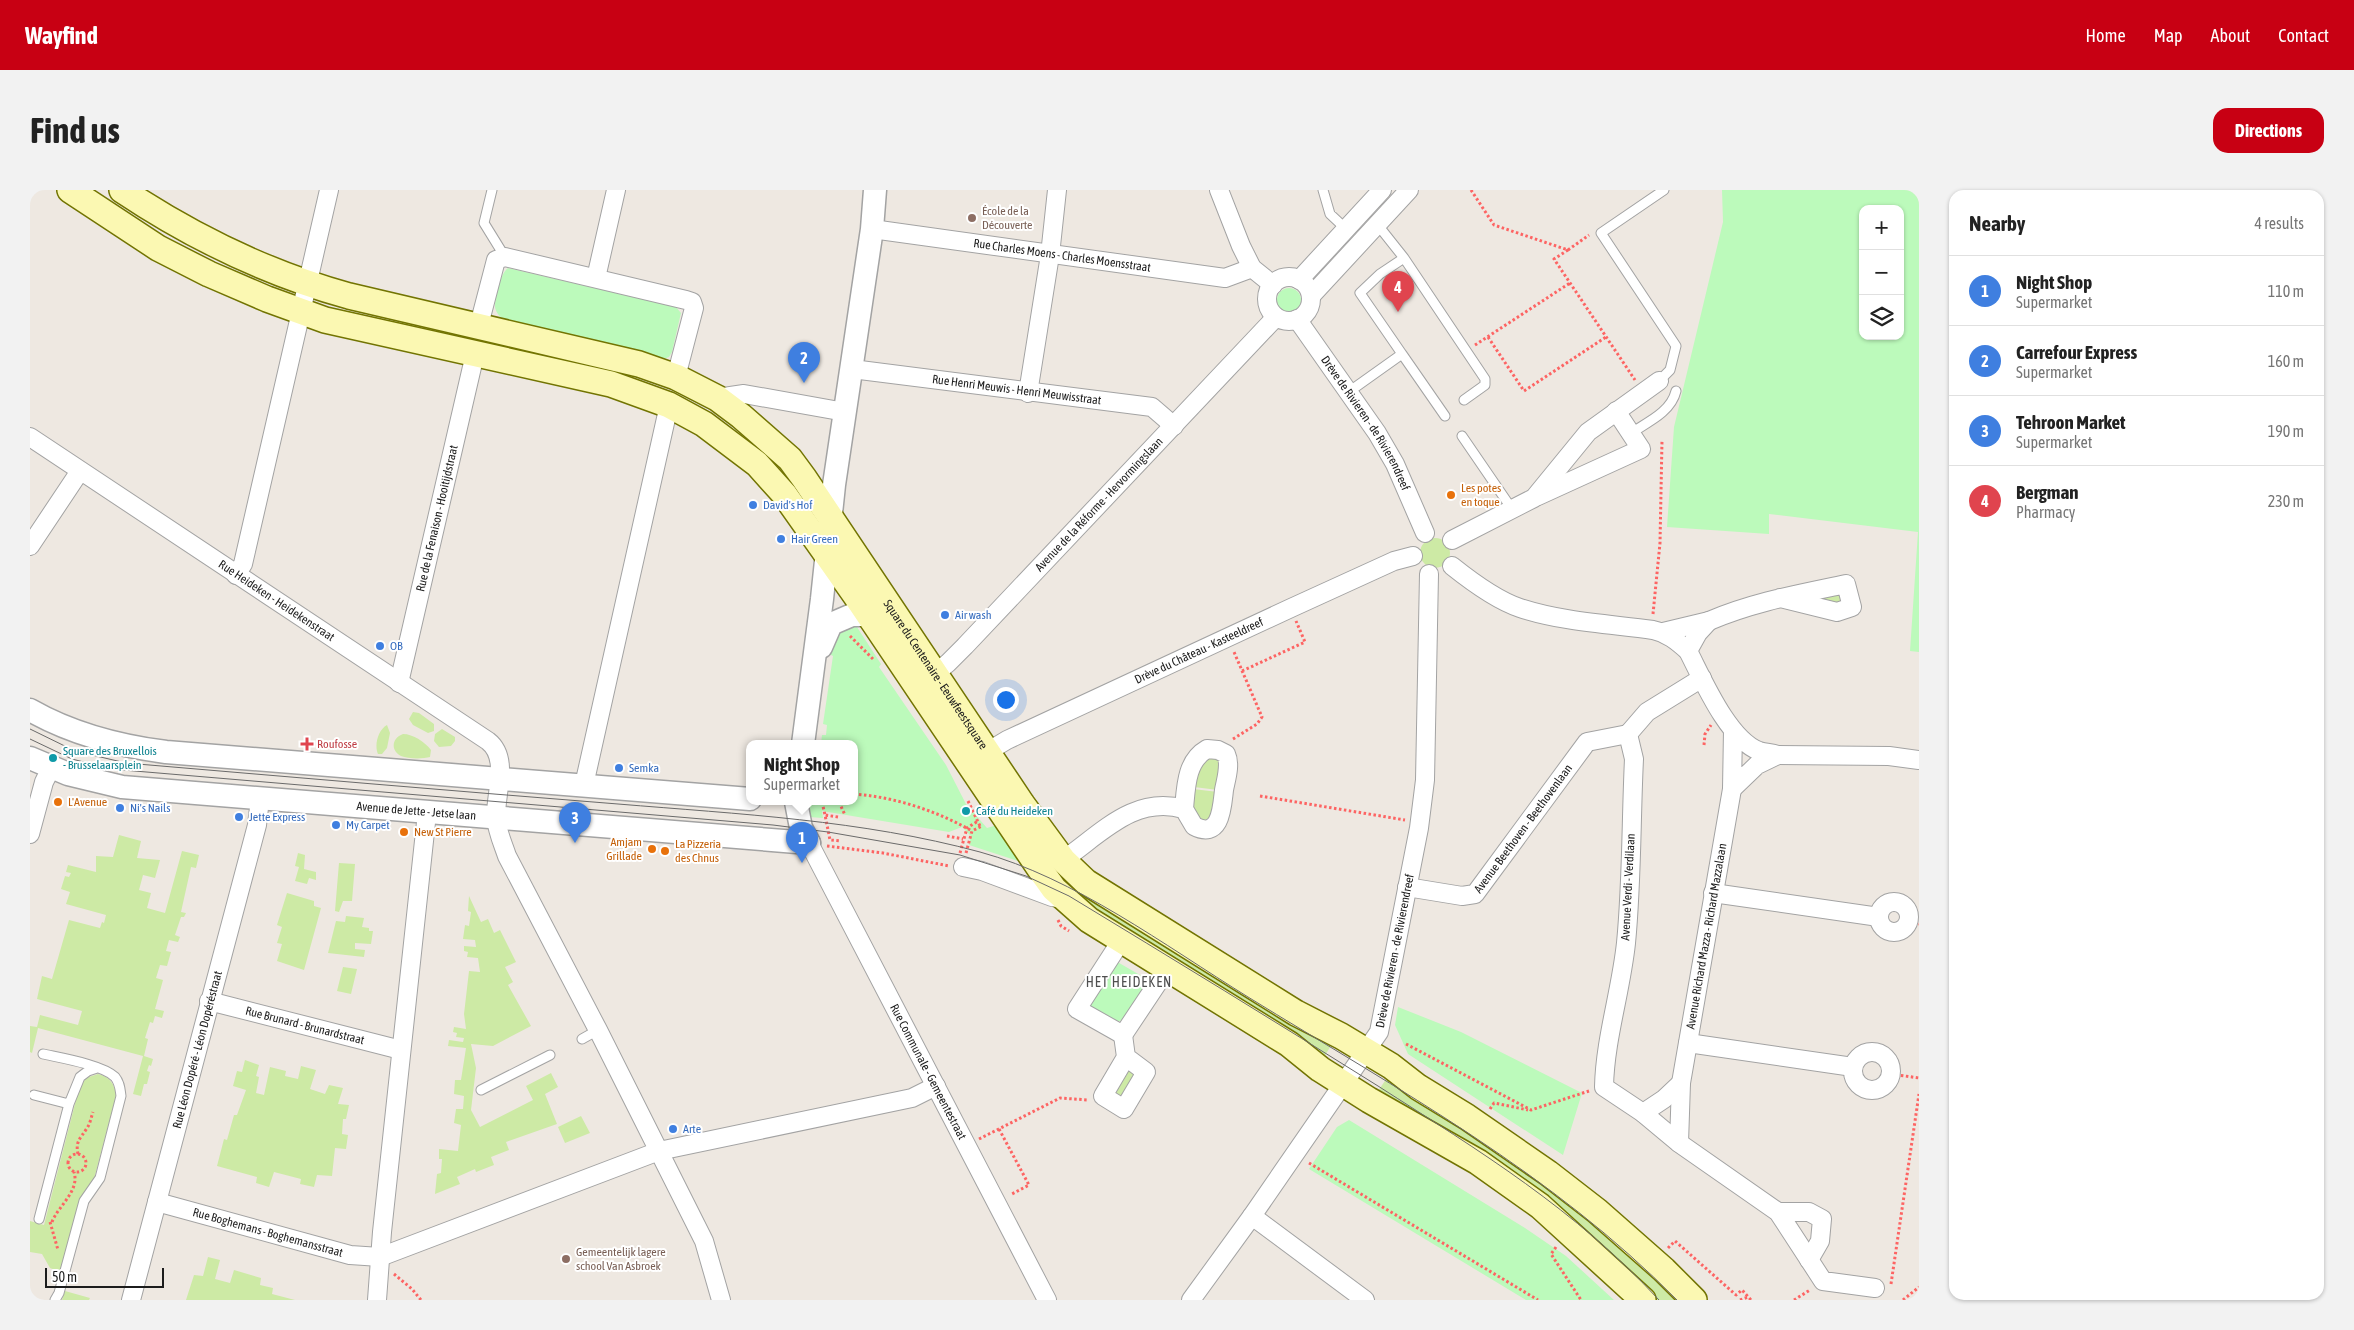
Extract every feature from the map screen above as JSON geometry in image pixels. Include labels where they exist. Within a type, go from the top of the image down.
[{"type":"main road","points":[[70,190],[158,248],[237,287],[300,311],[326,320],[611,384],[669,405],[704,424],[757,464],[784,494],[827,555]]},
{"type":"main road","points":[[122,190],[207,240],[262,264],[349,296],[639,364],[676,377],[717,398],[742,416],[790,460],[831,518]]},
{"type":"main road","name":"Square du Centenaire - Eeuwfeestsquare","points":[[831,518],[1044,875],[1064,899],[1089,920],[1289,1044],[1320,1069],[1478,1162],[1540,1206],[1642,1300]]},
{"type":"main road","name":"Square du Centenaire - Eeuwfeestsquare","points":[[827,555],[869,615],[987,752],[1063,860],[1086,882],[1296,1014],[1391,1066],[1418,1087],[1548,1173],[1597,1211],[1664,1270],[1694,1300]]},
{"type":"street","points":[[236,575],[243,564],[329,190]]},
{"type":"street","points":[[596,278],[616,190]]},
{"type":"street","points":[[831,518],[872,230],[875,190]]},
{"type":"street","points":[[1028,393],[1050,255],[1057,190]]},
{"type":"street","points":[[1219,190],[1241,246],[1252,268],[1273,285]]},
{"type":"street","points":[[1299,280],[1382,190]]},
{"type":"street","points":[[1310,296],[1409,190]]},
{"type":"street","name":"Rue Charles Moens - Charles Moensstraat","points":[[872,230],[1225,278],[1252,268]]},
{"type":"street","points":[[479,325],[496,260],[505,257],[692,302],[694,308],[676,377]]},
{"type":"street","points":[[1285,278],[1299,280],[1308,289],[1310,296],[1308,310],[1298,319],[1283,320],[1276,317],[1268,305],[1267,298],[1273,285],[1285,278]]},
{"type":"street","name":"Avenue de la Réforme - Hervormingslaan","points":[[927,681],[958,654],[1276,317]]},
{"type":"street","name":"Drève de Rivieren - de Rivierendreef","points":[[1298,319],[1367,416],[1395,464],[1425,533]]},
{"type":"street","name":"Rue de la Fenaison - Hooitijdstraat","points":[[399,683],[475,354]]},
{"type":"street","name":"Rue Henri Meuwis - Henri Meuwisstraat","points":[[852,369],[1028,393],[1152,407],[1174,426]]},
{"type":"street","points":[[1534,498],[1588,432],[1616,411],[1651,378]]},
{"type":"street","points":[[717,398],[744,394],[845,412]]},
{"type":"street","points":[[584,786],[669,405]]},
{"type":"street","points":[[1452,540],[1534,498],[1641,450],[1616,411]]},
{"type":"street","name":"Rue Heideken - Heidekenstraat","points":[[30,437],[493,745],[500,757],[496,818],[499,834],[507,856],[660,1151],[704,1241],[721,1300]]},
{"type":"street","points":[[30,546],[80,471]]},
{"type":"street","name":"Square du Centenaire - Eeuwfeestsquare","points":[[804,740],[831,518]]},
{"type":"street","points":[[1436,531],[1452,540],[1456,556],[1452,566],[1441,573],[1429,574],[1420,569],[1413,556],[1416,540],[1425,533],[1436,531]]},
{"type":"street","name":"Drève du Château - Kasteeldreef","points":[[987,752],[1007,740],[1290,608],[1394,561],[1413,556]]},
{"type":"street","points":[[1452,566],[1498,597],[1519,607],[1552,616],[1658,631],[1709,621],[1748,606],[1780,598]]},
{"type":"street","name":"Drève de Rivieren - de Rivierendreef","points":[[1191,1300],[1252,1216],[1379,1032],[1419,828],[1425,780],[1429,574]]},
{"type":"street","name":"Square du Centenaire - Eeuwfeestsquare","points":[[814,662],[831,624],[852,615],[869,615]]},
{"type":"street","points":[[1688,651],[1698,633],[1709,621]]},
{"type":"street","points":[[1658,631],[1688,651],[1733,730],[1747,744],[1760,751],[1778,754],[1889,756],[1919,760]]},
{"type":"street","points":[[1628,734],[1647,712],[1702,678]]},
{"type":"street","points":[[30,710],[67,728],[130,747],[166,752],[746,799]]},
{"type":"street","name":"Avenue Richard Mazza - Richard Mazzalaan","points":[[1679,1143],[1681,1083],[1732,789],[1733,730]]},
{"type":"street","name":"Avenue Beethoven - Beethovenlaan","points":[[1407,887],[1462,896],[1475,894],[1587,742],[1628,734]]},
{"type":"street","name":"Avenue Verdi - Verdilaan","points":[[1604,1087],[1604,1070],[1626,943],[1634,759],[1628,734]]},
{"type":"street","points":[[1207,749],[1218,750],[1226,754],[1228,759],[1220,818],[1212,827],[1206,830],[1199,829],[1190,822],[1184,809],[1191,765],[1198,755],[1207,749]]},
{"type":"street","points":[[1732,789],[1757,764],[1778,754]]},
{"type":"street","name":"Avenue de Jette - Jetse laan","points":[[30,758],[51,768],[115,786],[809,844]]},
{"type":"street","points":[[30,834],[44,782],[51,768]]},
{"type":"street","name":"Rue Léon Dopéré - Léon Dopéréstraat","points":[[131,1300],[257,825],[260,799]]},
{"type":"street","points":[[791,805],[809,844]]},
{"type":"street","points":[[1063,860],[1138,809],[1166,805],[1184,809]]},
{"type":"street","points":[[377,1300],[379,1260],[427,813]]},
{"type":"street","name":"Rue Communale - Gemeentestraat","points":[[809,844],[1047,1300]]},
{"type":"street","points":[[962,861],[982,871],[1052,897],[1064,899]]},
{"type":"street","points":[[1714,893],[1879,917]]},
{"type":"street","points":[[1896,901],[1907,908],[1914,923],[1901,931],[1889,931],[1880,923],[1879,917],[1884,905],[1896,901]]},
{"type":"street","points":[[1121,940],[1077,1009],[1123,1035]]},
{"type":"street","points":[[1126,1057],[1146,1072],[1124,1109],[1103,1096],[1126,1057],[1123,1035],[1167,969]]},
{"type":"street","name":"Rue Brunard - Brunardstraat","points":[[209,1001],[401,1050]]},
{"type":"street","points":[[1688,1043],[1853,1068]]},
{"type":"street","points":[[1878,1052],[1888,1059],[1891,1065],[1891,1074],[1886,1085],[1872,1090],[1860,1086],[1856,1081],[1853,1068],[1858,1058],[1863,1054],[1878,1052]]},
{"type":"street","points":[[1643,1113],[1664,1099],[1681,1083]]},
{"type":"street","points":[[379,1260],[660,1151],[912,1098],[936,1086]]},
{"type":"street","points":[[1604,1087],[1643,1113],[1679,1143],[1778,1212],[1823,1281],[1882,1290]]},
{"type":"street","name":"Rue Boghemans - Boghemansstraat","points":[[157,1202],[350,1255],[379,1260]]},
{"type":"street","points":[[1778,1212],[1809,1212],[1822,1219],[1820,1241],[1809,1260]]},
{"type":"street","points":[[1252,1216],[1365,1300]]},
{"type":"lane","points":[[492,190],[484,223],[505,257]]},
{"type":"lane","points":[[1323,190],[1330,214],[1346,229]]},
{"type":"lane","points":[[1651,378],[1670,370],[1676,346],[1602,233],[1664,190]]},
{"type":"lane","points":[[1377,224],[1404,258],[1485,379],[1485,385],[1464,400]]},
{"type":"lane","points":[[1404,258],[1380,274],[1360,293],[1445,416]]},
{"type":"lane","points":[[1350,391],[1402,354]]},
{"type":"lane","points":[[1631,433],[1665,410],[1675,398],[1676,391]]},
{"type":"lane","points":[[1462,436],[1512,509]]},
{"type":"lane","points":[[582,1038],[598,1030]]},
{"type":"lane","points":[[43,1054],[97,1068],[114,1077],[120,1085],[121,1096],[100,1178],[84,1201],[59,1293],[55,1300]]},
{"type":"lane","points":[[481,1090],[550,1055]]},
{"type":"lane","points":[[39,1219],[69,1104],[80,1077],[88,1071],[97,1068]]},
{"type":"lane","points":[[34,1095],[69,1104]]},
{"type":"path","points":[[1471,190],[1494,226],[1568,250]]},
{"type":"path","points":[[1602,233],[1594,232],[1554,259],[1635,380],[1651,378]]},
{"type":"path","points":[[1466,351],[1570,283]]},
{"type":"path","points":[[1488,337],[1524,391],[1606,337]]},
{"type":"path","points":[[1658,631],[1662,440]]},
{"type":"path","points":[[1242,671],[1305,642],[1290,608]]},
{"type":"path","points":[[1218,750],[1257,724],[1262,717],[1227,637]]},
{"type":"path","points":[[1704,745],[1705,734],[1714,720]]},
{"type":"path","points":[[858,795],[896,800],[952,820],[972,831]]},
{"type":"path","points":[[1260,796],[1408,821]]},
{"type":"path","points":[[823,805],[830,840],[842,842]]},
{"type":"path","points":[[840,805],[845,815]]},
{"type":"path","points":[[825,815],[838,817]]},
{"type":"path","points":[[809,844],[883,853],[957,868],[962,861],[967,828],[982,819]]},
{"type":"path","points":[[947,836],[964,839]]},
{"type":"path","points":[[1406,1044],[1531,1110]]},
{"type":"path","points":[[1891,1074],[1919,1078]]},
{"type":"path","points":[[1489,1110],[1494,1104],[1531,1110],[1604,1087]]},
{"type":"path","points":[[1882,1290],[1919,1094]]},
{"type":"path","points":[[966,1146],[1060,1098],[1091,1101],[1103,1096]]},
{"type":"path","points":[[78,1154],[76,1147],[79,1138],[89,1126],[93,1112]]},
{"type":"path","points":[[996,1203],[1029,1185],[999,1129]]},
{"type":"path","points":[[51,1226],[55,1214],[69,1197],[76,1177],[68,1165],[68,1160],[72,1155],[78,1154],[85,1158],[86,1166],[79,1173],[74,1172]]},
{"type":"path","points":[[1308,1162],[1538,1300]]},
{"type":"path","points":[[44,1200],[64,1272]]},
{"type":"path","points":[[1667,1249],[1675,1241],[1736,1295],[1742,1290],[1749,1298],[1740,1300]]},
{"type":"path","points":[[1558,1244],[1551,1254],[1581,1300]]},
{"type":"path","points":[[379,1260],[404,1281],[420,1300]]},
{"type":"path","points":[[1903,1300],[1919,1287]]},
{"type":"green space","points":[[1722,190],[1919,190],[1919,652],[1910,651],[1918,532],[1769,514],[1769,534],[1667,527],[1674,427],[1723,222]]},
{"type":"green space","points":[[508,268],[676,307],[681,313],[672,352],[669,357],[661,360],[505,320],[497,313],[495,303],[500,280]]},
{"type":"green space","points":[[1289,288],[1294,289],[1300,295],[1300,305],[1294,311],[1289,312],[1284,311],[1278,305],[1277,300],[1278,295],[1284,289]]},
{"type":"green space","points":[[1435,538],[1446,542],[1450,553],[1446,564],[1435,568],[1424,564],[1420,553],[1424,542]]},
{"type":"green space","points":[[1839,594],[1842,598],[1839,604],[1813,598]]},
{"type":"green space","points":[[855,624],[881,664],[879,667],[946,765],[966,804],[987,828],[997,825],[1030,865],[969,845],[971,836],[962,827],[949,832],[822,811],[823,818],[809,817],[807,805],[858,805],[858,740],[821,740],[822,735],[826,735],[827,725],[823,724],[833,656],[829,654],[837,633]]},
{"type":"green space","points":[[413,712],[419,713],[434,724],[434,731],[428,733],[413,725],[409,719]]},
{"type":"green space","points":[[387,725],[390,733],[387,748],[382,754],[378,754],[376,746],[378,738],[381,730]]},
{"type":"green space","points":[[442,729],[455,737],[455,741],[451,746],[439,747],[434,741],[435,734]]},
{"type":"green space","points":[[403,734],[415,737],[426,744],[431,750],[430,757],[411,758],[397,753],[394,744],[396,738]]},
{"type":"green space","points":[[1211,756],[1221,762],[1218,790],[1194,787],[1198,767]]},
{"type":"green space","points":[[1193,789],[1218,792],[1215,813],[1208,820],[1199,819],[1191,806]]},
{"type":"green space","points":[[1018,811],[1049,854],[1334,1041],[1322,1060],[1117,929],[1062,883]]},
{"type":"green space","points":[[119,835],[141,841],[137,858],[160,860],[155,878],[143,875],[139,890],[151,893],[147,908],[165,913],[182,851],[199,855],[196,868],[191,867],[181,912],[186,913],[184,917],[181,917],[175,935],[180,937],[178,942],[169,940],[166,951],[171,952],[167,966],[160,965],[156,978],[163,980],[155,1009],[164,1011],[162,1018],[155,1016],[153,1023],[150,1022],[145,1038],[148,1039],[144,1056],[153,1059],[147,1071],[150,1072],[147,1084],[144,1084],[141,1096],[133,1094],[143,1056],[38,1028],[32,1053],[30,1052],[30,1026],[37,1027],[40,1015],[78,1025],[82,1011],[37,999],[42,976],[52,979],[69,920],[100,928],[102,922],[104,923],[106,915],[66,904],[70,892],[61,889],[65,876],[69,877],[71,873],[66,872],[68,865],[96,872],[96,856],[113,857]]},
{"type":"green space","points":[[298,853],[305,855],[304,869],[316,872],[316,880],[309,878],[307,884],[295,881],[299,867],[295,866]]},
{"type":"green space","points":[[339,863],[355,864],[352,901],[343,901],[339,912],[335,911]]},
{"type":"green space","points":[[287,893],[314,901],[314,906],[321,908],[304,970],[277,961],[282,944],[277,943],[282,927],[277,925]]},
{"type":"green space","points":[[469,896],[481,922],[488,919],[494,933],[500,930],[516,962],[505,967],[513,982],[508,985],[531,1026],[493,1046],[471,1044],[476,1068],[471,1110],[480,1127],[533,1100],[526,1086],[551,1073],[558,1087],[545,1094],[557,1124],[506,1142],[509,1150],[491,1157],[494,1165],[476,1172],[475,1169],[457,1177],[460,1184],[435,1194],[437,1174],[441,1173],[442,1159],[439,1159],[439,1149],[458,1151],[461,1125],[454,1123],[456,1109],[463,1109],[464,1096],[454,1094],[455,1080],[461,1080],[466,1048],[448,1046],[449,1040],[463,1042],[464,1038],[456,1037],[457,1033],[453,1032],[454,1027],[466,1029],[464,1014],[469,971],[480,972],[478,958],[467,957],[468,952],[464,951],[464,946],[476,947],[475,940],[463,939],[465,925],[469,926],[471,912],[468,911]]},
{"type":"green space","points":[[346,916],[364,918],[362,927],[373,931],[371,944],[355,943],[355,949],[365,950],[364,957],[328,953],[336,921],[345,922]]},
{"type":"green space","points":[[1114,960],[1152,982],[1126,1018],[1115,1023],[1092,1008],[1090,1004]]},
{"type":"green space","points":[[343,967],[357,969],[351,994],[337,991]]},
{"type":"green space","points":[[1398,1007],[1461,1032],[1582,1093],[1563,1155],[1408,1054],[1395,1025]]},
{"type":"green space","points":[[245,1060],[259,1065],[256,1076],[259,1077],[256,1093],[264,1095],[270,1067],[286,1071],[285,1076],[298,1079],[301,1066],[316,1070],[310,1089],[325,1094],[329,1085],[343,1088],[338,1104],[349,1105],[346,1119],[343,1119],[342,1134],[348,1135],[346,1149],[335,1148],[332,1176],[317,1175],[314,1187],[300,1184],[301,1179],[274,1172],[269,1187],[256,1183],[257,1177],[217,1166],[224,1139],[227,1140],[234,1115],[237,1115],[246,1090],[233,1086],[237,1071],[242,1072]]},
{"type":"green space","points":[[1124,1068],[1138,1074],[1123,1099],[1112,1094]]},
{"type":"green space","points":[[98,1074],[106,1077],[111,1082],[116,1096],[94,1179],[78,1208],[60,1272],[50,1268],[42,1254],[30,1252],[30,1221],[44,1225],[79,1088],[86,1078]]},
{"type":"green space","points":[[1389,1075],[1535,1173],[1686,1300],[1654,1300],[1376,1094]]},
{"type":"green space","points":[[581,1116],[590,1133],[565,1143],[558,1127]]},
{"type":"green space","points":[[1349,1120],[1525,1228],[1566,1256],[1614,1300],[1526,1300],[1309,1169],[1337,1127]]},
{"type":"green space","points":[[208,1257],[220,1260],[215,1279],[230,1283],[234,1270],[261,1278],[260,1285],[273,1288],[272,1294],[295,1300],[186,1300],[194,1275],[203,1276]]},
{"type":"green space","points":[[65,1291],[90,1298],[89,1300],[62,1300]]},
{"type":"tram line","points":[[30,729],[75,751],[126,763],[709,811],[845,825],[935,841],[980,852],[1015,864],[1050,878],[1118,915],[1472,1136],[1578,1212],[1629,1254],[1677,1300]]},
{"type":"tram line","points":[[30,739],[72,759],[111,769],[773,825],[828,832],[960,855],[1026,876],[1069,896],[1147,943],[1454,1134],[1526,1184],[1594,1237],[1659,1300]]},
{"type":"place","name":"École de la Découverte","points":[[972,218]]},
{"type":"place","name":"Bergman","points":[[1398,312]]},
{"type":"place","name":"Carrefour Express","points":[[804,383]]},
{"type":"place","name":"Les potes en toque","points":[[1451,495]]},
{"type":"place","name":"David's Hof","points":[[753,505]]},
{"type":"place","name":"Hair Green","points":[[781,539]]},
{"type":"place","name":"Air wash","points":[[945,615]]},
{"type":"place","name":"OB","points":[[380,646]]},
{"type":"place","name":"Roufosse","points":[[307,744]]},
{"type":"place","name":"Square des Bruxellois - Brusselaarsplein","points":[[53,758]]},
{"type":"place","name":"Semka","points":[[619,768]]},
{"type":"place","name":"L'Avenue","points":[[58,802]]},
{"type":"place","name":"Ni's Nails","points":[[120,808]]},
{"type":"place","name":"Café du Heideken","points":[[966,811]]},
{"type":"place","name":"Jette Express","points":[[239,817]]},
{"type":"place","name":"My Carpet","points":[[336,825]]},
{"type":"place","name":"New St Pierre","points":[[404,832]]},
{"type":"place","name":"Tehroon Market","points":[[575,843]]},
{"type":"place","name":"Amjam Grillade","points":[[652,849]]},
{"type":"place","name":"La Pizzeria des Chnus","points":[[665,851]]},
{"type":"place","name":"Night Shop","points":[[802,863]]},
{"type":"place","name":"Arte","points":[[673,1129]]},
{"type":"place","name":"Gemeentelijk lagere school Van Asbroek","points":[[566,1259]]},
{"type":"district","name":"HET HEIDEKEN","points":[[1129,982]]}]
